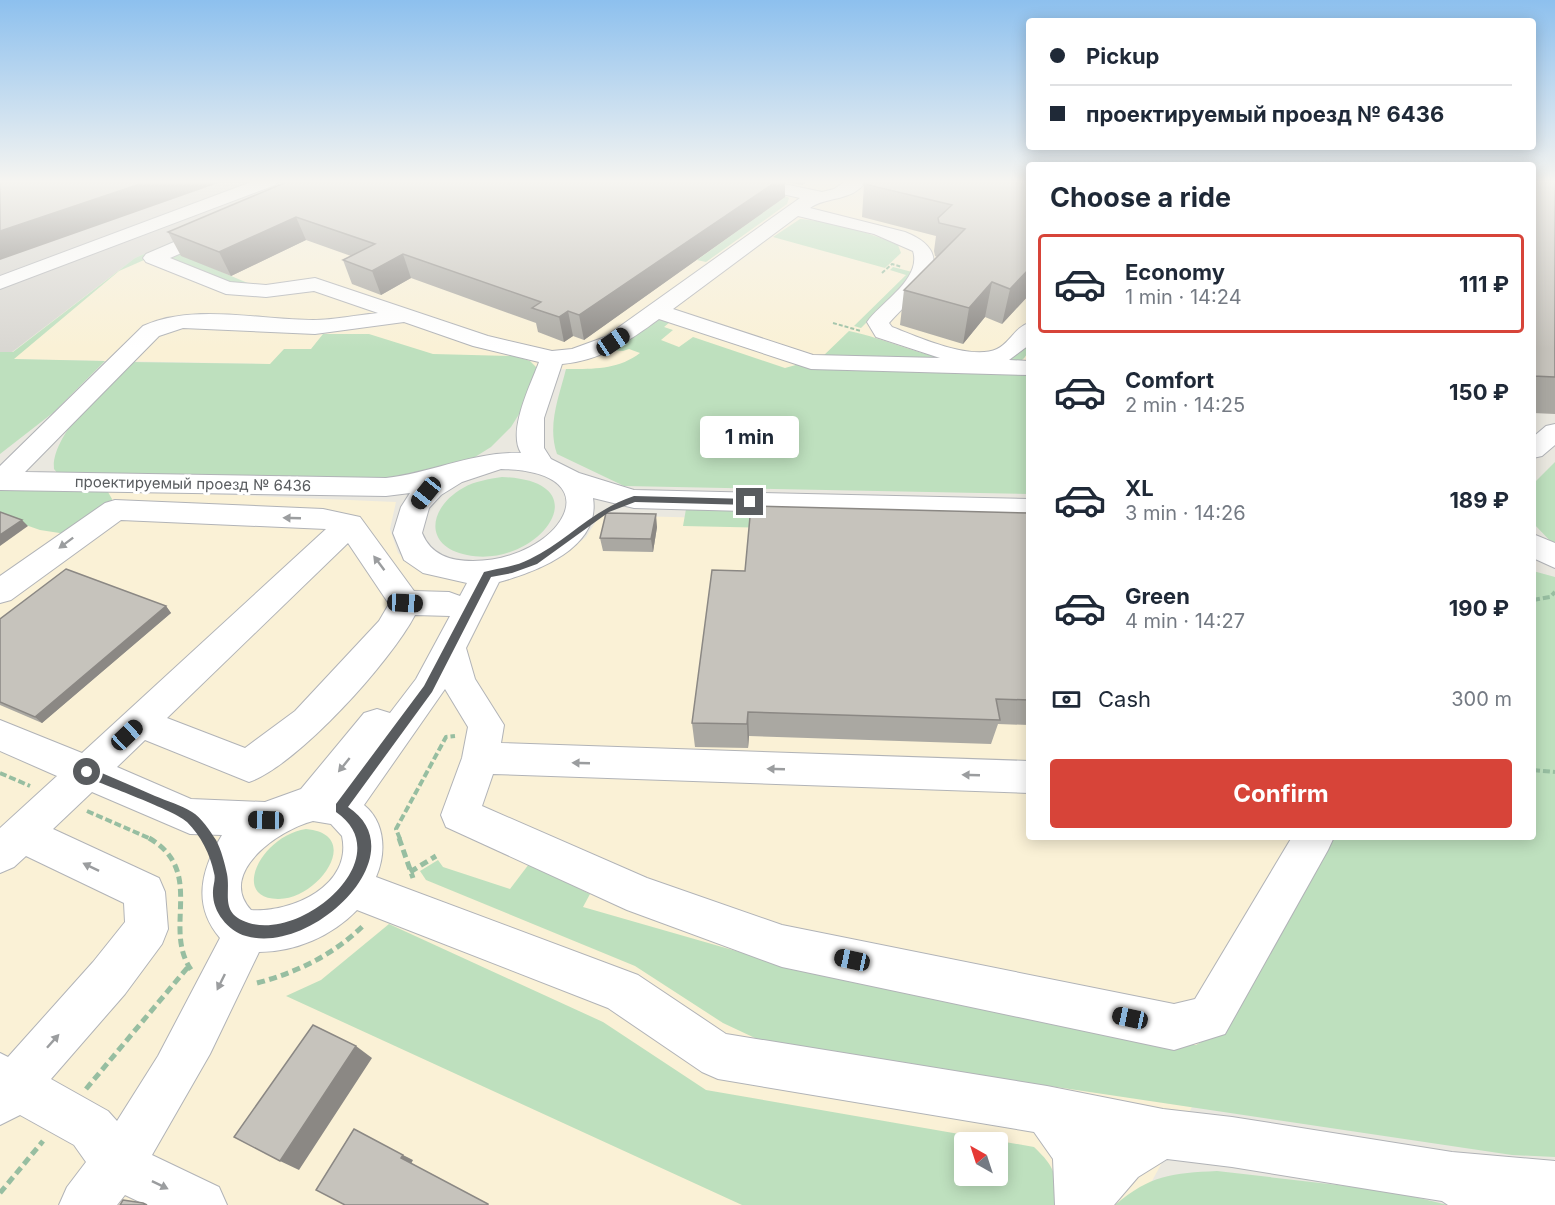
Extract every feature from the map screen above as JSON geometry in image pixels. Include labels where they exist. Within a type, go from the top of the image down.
[{"type":"street","points":[[0,283],[121,237]]},
{"type":"street","points":[[201,237],[153,258],[226,288],[266,291],[315,284]]},
{"type":"street","points":[[277,269],[405,317],[481,341],[552,358],[576,356],[598,349],[658,311],[759,237]]},
{"type":"street","points":[[902,237],[921,248],[925,257],[924,266],[878,322],[884,332],[957,355],[989,358],[1008,352],[1026,333]]},
{"type":"street","points":[[658,311],[811,362],[1026,368]]},
{"type":"street","points":[[1,481],[151,331],[166,324],[183,321],[315,327],[405,317]]},
{"type":"street","points":[[541,464],[531,448],[531,418],[552,358]]},
{"type":"street","points":[[531,418],[501,449],[426,493],[415,507],[409,521],[408,536],[414,550],[426,561],[443,570],[476,574],[512,570],[554,550],[568,536],[606,510],[634,499]]},
{"type":"street","points":[[1536,448],[1555,432]]},
{"type":"street","points":[[469,469],[501,461],[541,464],[570,480],[600,492],[634,499],[1026,509]]},
{"type":"street","name":"проектируемый проезд № 6436","points":[[1,481],[119,497],[415,484],[469,469]]},
{"type":"street","points":[[568,536],[577,521],[581,506],[578,492],[570,480]]},
{"type":"street","points":[[386,486],[403,501],[409,521]]},
{"type":"street","points":[[0,592],[119,497],[323,519],[350,525],[405,603]]},
{"type":"street","points":[[201,1205],[119,1165],[91,1128],[66,1114],[5,1088],[109,978],[147,929],[144,892],[11,844],[350,525]]},
{"type":"street","points":[[1536,546],[1555,558]]},
{"type":"street","points":[[1536,555],[1555,558]]},
{"type":"street","points":[[326,806],[412,681],[432,646],[449,604],[476,574]]},
{"type":"street","points":[[326,806],[446,674],[476,574]]},
{"type":"street","points":[[405,603],[449,604]]},
{"type":"street","points":[[140,723],[249,766],[308,721],[391,630],[405,603]]},
{"type":"street","points":[[446,674],[486,725],[480,758],[460,815],[642,896],[782,946],[1174,1027],[1209,1018],[1312,840]]},
{"type":"street","points":[[0,735],[190,816],[266,820]]},
{"type":"street","points":[[480,758],[1026,777]]},
{"type":"street","points":[[326,806],[354,817],[362,831],[364,848],[360,867],[349,887],[332,905],[312,919],[289,929],[267,932],[247,930],[232,921],[223,909],[219,894],[221,876],[231,855],[246,836],[266,820],[289,809],[326,806]]},
{"type":"street","points":[[190,816],[212,844],[221,876]]},
{"type":"street","points":[[349,887],[622,992],[718,1056],[1047,1110],[1163,1134],[1232,1142],[1452,1178],[1555,1186]]},
{"type":"street","points":[[85,1205],[119,1165],[174,1076],[247,930]]},
{"type":"street","points":[[1047,1110],[1077,1152],[1083,1172],[1081,1205]]},
{"type":"street","points":[[1081,1205],[1120,1159],[1163,1134]]},
{"type":"street","points":[[1452,1178],[1492,1205]]},
{"type":"path","points":[[1536,599],[1550,597],[1555,592]]},
{"type":"path","points":[[1536,770],[1555,772]]},
{"type":"path","points":[[410,872],[436,856]]},
{"type":"path","points":[[0,1193],[188,967]]},
{"type":"shaded area","points":[[0,237],[183,237],[135,258],[12,352],[0,352]]},
{"type":"shaded area","points":[[190,237],[1026,237],[1026,378],[4,359],[120,269]]},
{"type":"shaded area","points":[[0,488],[92,489],[396,502],[390,529],[398,553],[422,571],[451,580],[486,582],[527,573],[559,559],[586,537],[600,515],[1026,527],[1026,840],[1336,840],[1139,1205],[0,1205]]},
{"type":"green space","points":[[183,237],[196,237],[119,271],[14,359],[105,361],[54,412],[0,454],[0,352],[13,352],[135,258]]},
{"type":"green space","points":[[217,237],[179,254],[257,287],[229,286],[172,262],[171,257]]},
{"type":"green space","points":[[729,237],[741,237],[706,262],[697,260]]},
{"type":"green space","points":[[774,237],[879,237],[898,245],[901,253],[885,268]]},
{"type":"green space","points":[[893,267],[916,273],[861,328],[854,326],[906,275],[890,270]]},
{"type":"green space","points":[[658,318],[670,322],[664,327],[673,330],[661,340],[679,347],[693,337],[785,368],[803,363],[1026,371],[1026,494],[624,486],[557,454],[554,443],[557,401],[566,369],[614,366],[640,353],[629,349],[611,350]]},
{"type":"green space","points":[[849,331],[943,359],[968,363],[991,363],[1012,356],[1026,344],[1026,355],[1022,360],[1011,364],[830,362],[821,358]]},
{"type":"green space","points":[[323,334],[369,334],[433,354],[515,356],[530,361],[537,368],[521,411],[511,427],[491,447],[475,457],[394,481],[59,475],[54,469],[55,455],[70,426],[130,362],[270,364],[284,349],[311,349]]},
{"type":"green space","points":[[1555,462],[1555,546],[1536,526],[1536,481]]},
{"type":"green space","points":[[502,477],[533,482],[550,493],[555,507],[549,523],[536,538],[516,550],[493,556],[467,555],[443,543],[437,535],[435,525],[437,515],[443,505],[463,488]]},
{"type":"green space","points":[[0,488],[101,490],[108,492],[112,499],[110,508],[66,534],[40,530],[0,516]]},
{"type":"green space","points":[[686,509],[1026,517],[1026,534],[683,526]]},
{"type":"green space","points":[[1536,572],[1555,577],[1555,1157],[1512,1155],[768,1044],[723,1023],[635,966],[426,880],[420,871],[438,860],[443,867],[510,889],[529,864],[590,894],[583,907],[788,966],[1175,1045],[1196,1045],[1215,1034],[1322,840],[1536,840]]},
{"type":"green space","points":[[306,829],[323,833],[332,842],[333,853],[329,866],[308,889],[294,896],[279,899],[264,897],[256,889],[254,879],[264,854],[275,843],[290,834]]},
{"type":"green space","points":[[389,924],[603,1022],[706,1090],[954,1133],[954,1186],[1008,1186],[1008,1142],[1034,1147],[1051,1166],[1056,1186],[1054,1205],[742,1205],[286,996],[321,980]]},
{"type":"green space","points":[[1217,1171],[1390,1191],[1448,1205],[1115,1205],[1140,1187],[1163,1178],[1187,1173]]},
{"type":"building","points":[[181,237],[251,237],[219,252]]},
{"type":"building","points":[[355,237],[694,237],[579,315],[568,311],[559,317],[532,308],[541,302],[403,254],[372,271],[343,260],[375,244]]},
{"type":"building","points":[[957,237],[1026,237],[1026,272],[1010,289],[992,282],[969,308],[904,290]]},
{"type":"building","points":[[1536,237],[1555,237],[1555,377],[1536,376]]},
{"type":"building","points":[[751,506],[1026,513],[1026,700],[996,699],[1000,720],[748,712],[747,724],[692,723],[712,570],[745,571]]},
{"type":"building","points":[[0,512],[22,520],[0,535]]},
{"type":"building","points":[[606,513],[656,514],[651,539],[600,538]]},
{"type":"building","points":[[66,569],[166,606],[35,717],[0,702],[0,619]]},
{"type":"building","points":[[313,1025],[356,1046],[280,1161],[234,1137]]},
{"type":"building","points":[[354,1129],[403,1155],[401,1158],[488,1205],[345,1205],[316,1190]]},
{"type":"building","points":[[123,1200],[143,1203],[147,1205],[120,1205]]},
{"type":"route","points":[[87,772],[190,816],[212,844],[221,876],[219,894],[223,909],[232,921],[247,930],[267,932],[289,929],[312,919],[332,905],[349,887],[360,867],[364,848],[362,831],[354,817],[340,808],[428,689],[487,574],[512,570],[534,561],[554,550],[568,536],[606,510],[634,499],[750,502]]}]
